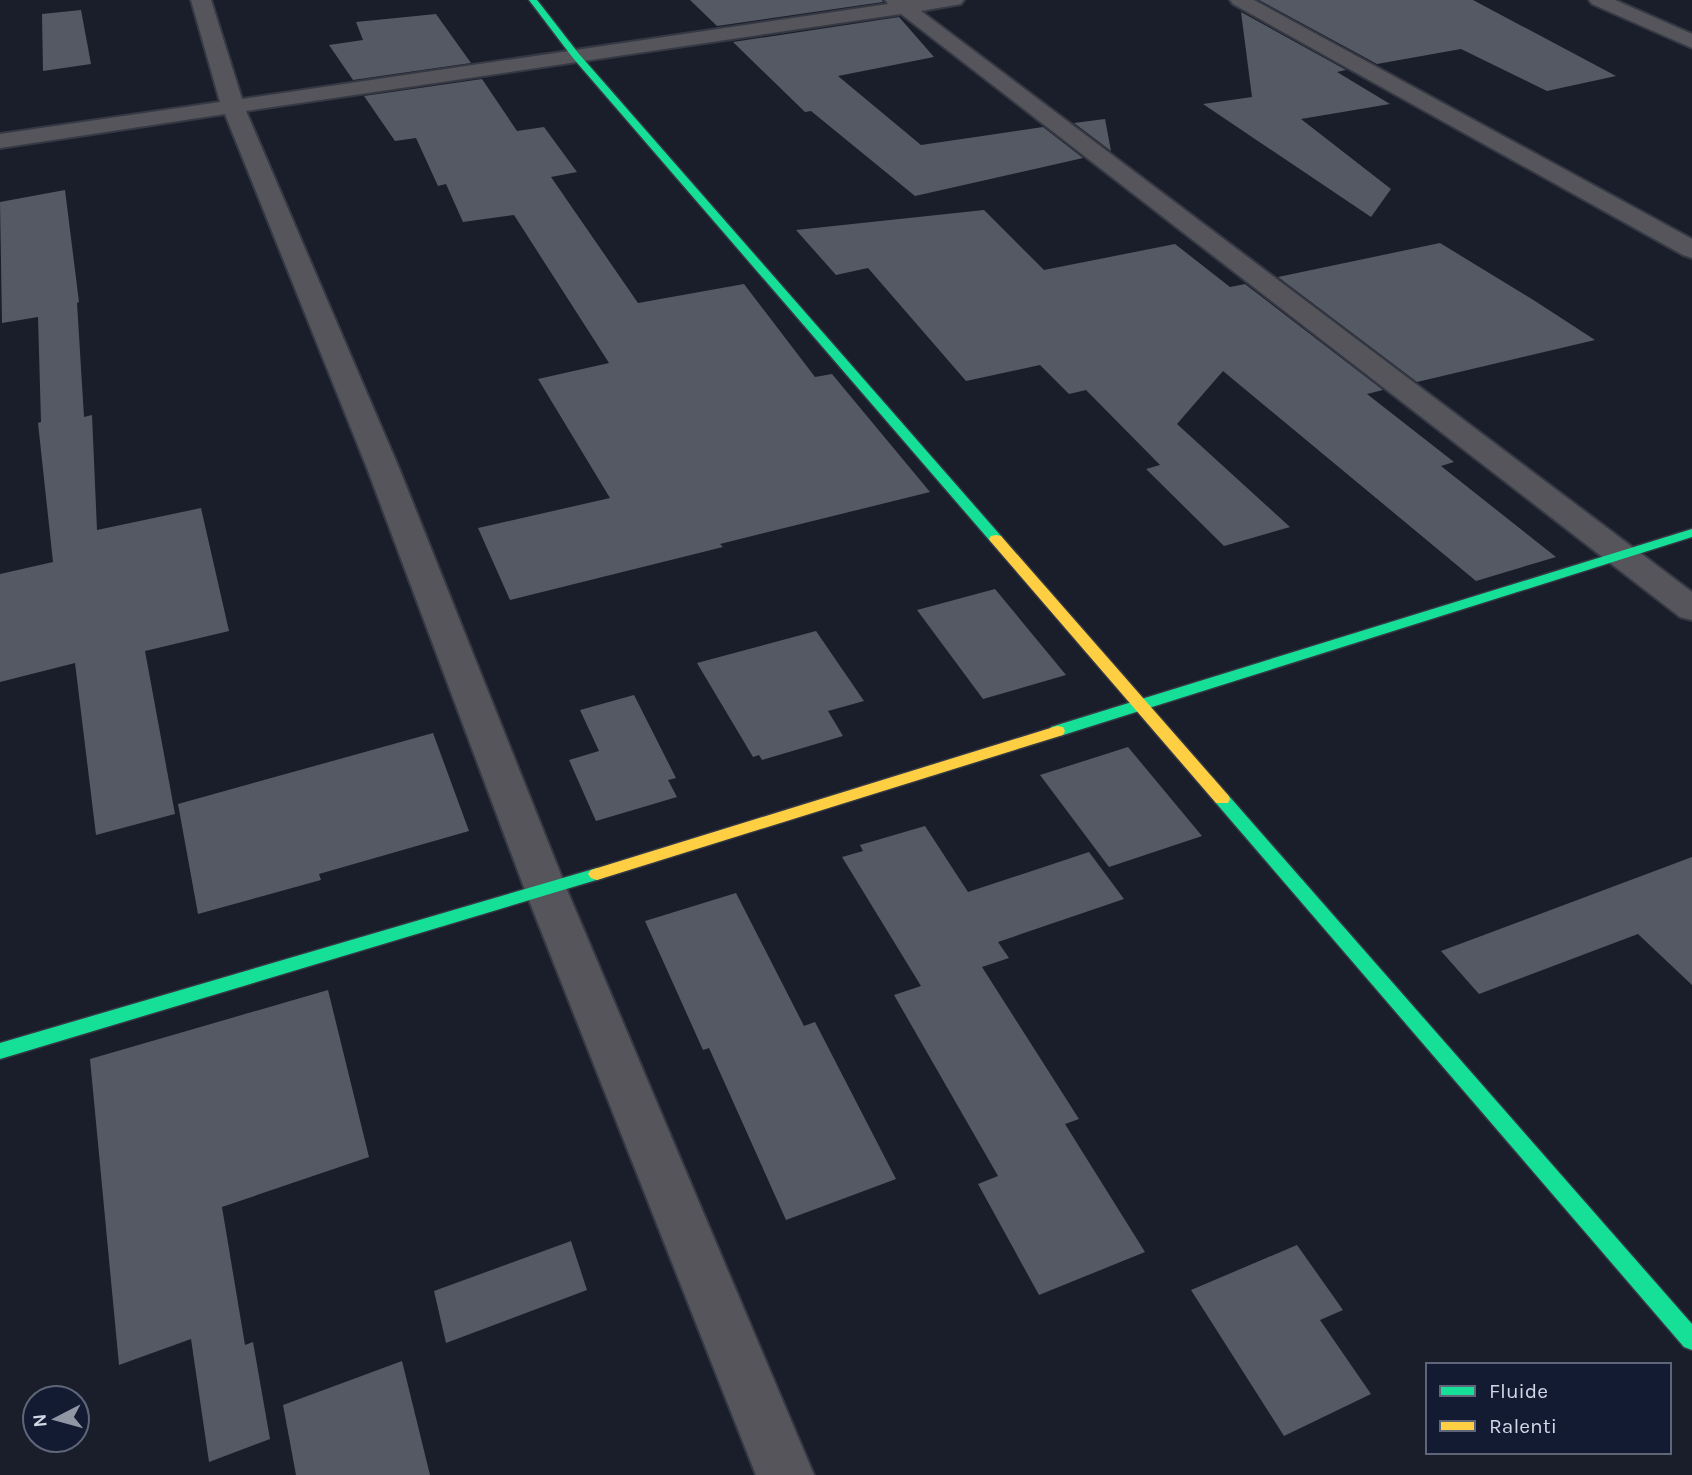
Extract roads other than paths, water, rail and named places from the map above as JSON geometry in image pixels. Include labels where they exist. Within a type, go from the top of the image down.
[{"type":"street","points":[[201,0],[233,107],[383,468],[546,890],[785,1475]]},
{"type":"street","points":[[533,0],[576,56],[1692,1340]]},
{"type":"street","points":[[0,141],[576,56],[900,4],[954,0]]},
{"type":"street","points":[[1240,0],[1692,250]]},
{"type":"street","points":[[1599,0],[1692,42]]},
{"type":"street","points":[[900,4],[1692,609]]},
{"type":"street","points":[[0,1051],[546,890],[1692,533]]}]
